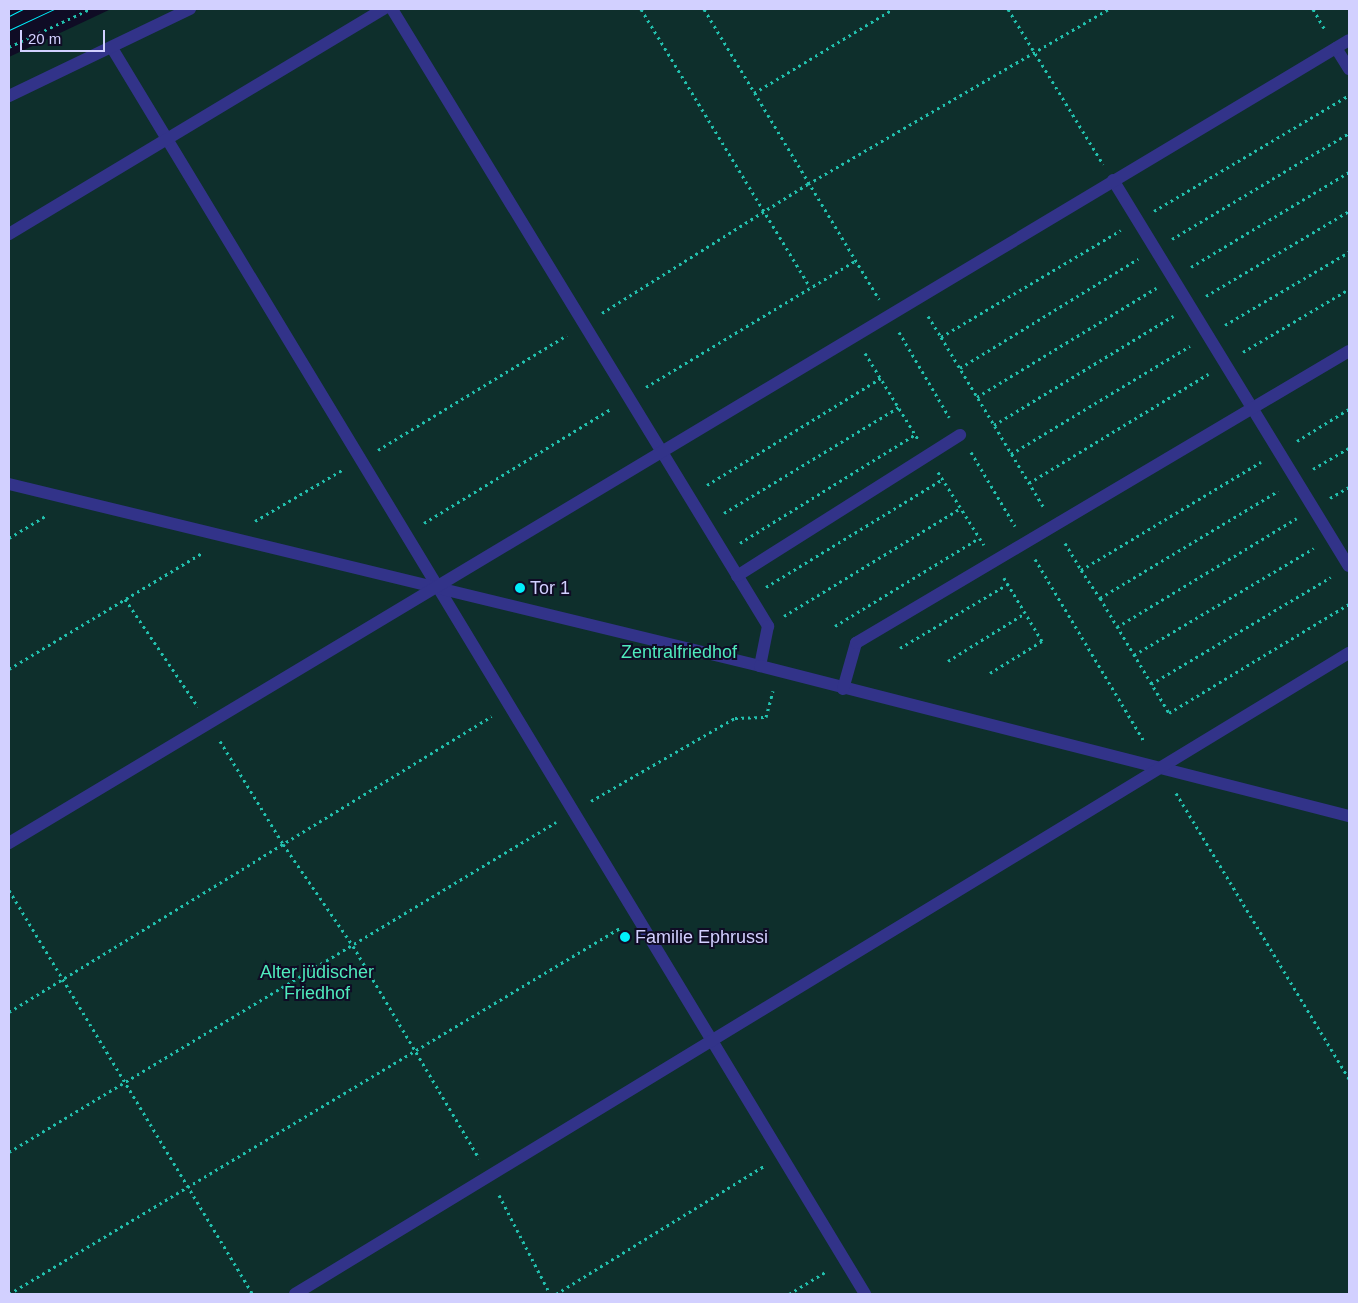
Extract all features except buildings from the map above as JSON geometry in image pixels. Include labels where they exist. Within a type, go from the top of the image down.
[{"type":"lane","points":[[9,96],[190,9]]},
{"type":"lane","points":[[9,234],[384,9]]},
{"type":"lane","points":[[392,9],[582,325],[768,626],[760,666]]},
{"type":"lane","points":[[9,843],[438,587],[853,334],[1349,40]]},
{"type":"lane","points":[[112,48],[865,1294]]},
{"type":"lane","points":[[1336,48],[1349,69]]},
{"type":"lane","points":[[1113,180],[1314,508],[1331,537],[1345,569]]},
{"type":"lane","points":[[843,688],[856,642],[1349,351]]},
{"type":"lane","points":[[737,576],[930,458],[960,435]]},
{"type":"lane","points":[[9,484],[760,666],[1349,816]]},
{"type":"lane","points":[[295,1294],[1349,653]]},
{"type":"path","points":[[9,47],[90,9]]},
{"type":"path","points":[[641,9],[810,287]]},
{"type":"path","points":[[754,93],[893,9]]},
{"type":"path","points":[[1008,9],[1113,180]]},
{"type":"path","points":[[9,670],[229,536],[360,460],[765,213],[1109,9]]},
{"type":"path","points":[[1012,454],[1349,252]]},
{"type":"path","points":[[1029,483],[1225,363],[1349,290]]},
{"type":"path","points":[[853,334],[1042,641],[990,673]]},
{"type":"path","points":[[941,337],[1169,713],[1349,604]]},
{"type":"path","points":[[688,497],[881,378]]},
{"type":"path","points":[[705,524],[899,407]]},
{"type":"path","points":[[1081,570],[1349,409]]},
{"type":"path","points":[[723,554],[916,434]]},
{"type":"path","points":[[1100,598],[1349,448]]},
{"type":"path","points":[[750,597],[943,479]]},
{"type":"path","points":[[1117,627],[1349,487]]},
{"type":"path","points":[[9,538],[74,499]]},
{"type":"path","points":[[768,626],[961,508]]},
{"type":"path","points":[[1134,655],[1331,537]]},
{"type":"path","points":[[835,626],[979,538]]},
{"type":"path","points":[[1151,684],[1345,569]]},
{"type":"path","points":[[900,648],[1008,584]]},
{"type":"path","points":[[125,599],[209,724],[282,844],[353,946],[489,1175],[550,1294]]},
{"type":"path","points":[[948,661],[1025,613]]},
{"type":"path","points":[[9,1152],[126,1084],[574,811],[735,718],[766,717],[778,671]]},
{"type":"path","points":[[9,1012],[510,705]]},
{"type":"path","points":[[9,890],[253,1294]]},
{"type":"path","points":[[9,1294],[638,917]]},
{"type":"path","points":[[556,1294],[782,1156]]},
{"type":"path","points":[[789,1294],[845,1260]]},
{"type":"green space","name":"Zentralfriedhof","points":[[111,9],[1349,9],[1349,1294],[9,1294],[9,57]]},
{"type":"tram line","points":[[9,16],[23,9]]},
{"type":"tram line","points":[[9,30],[54,9]]},
{"type":"place","name":"Tor 1","points":[[520,588]]},
{"type":"place","name":"Familie Ephrussi","points":[[625,937]]},
{"type":"park label","name":"Alter jüdischer Friedhof","points":[[317,983]]}]
